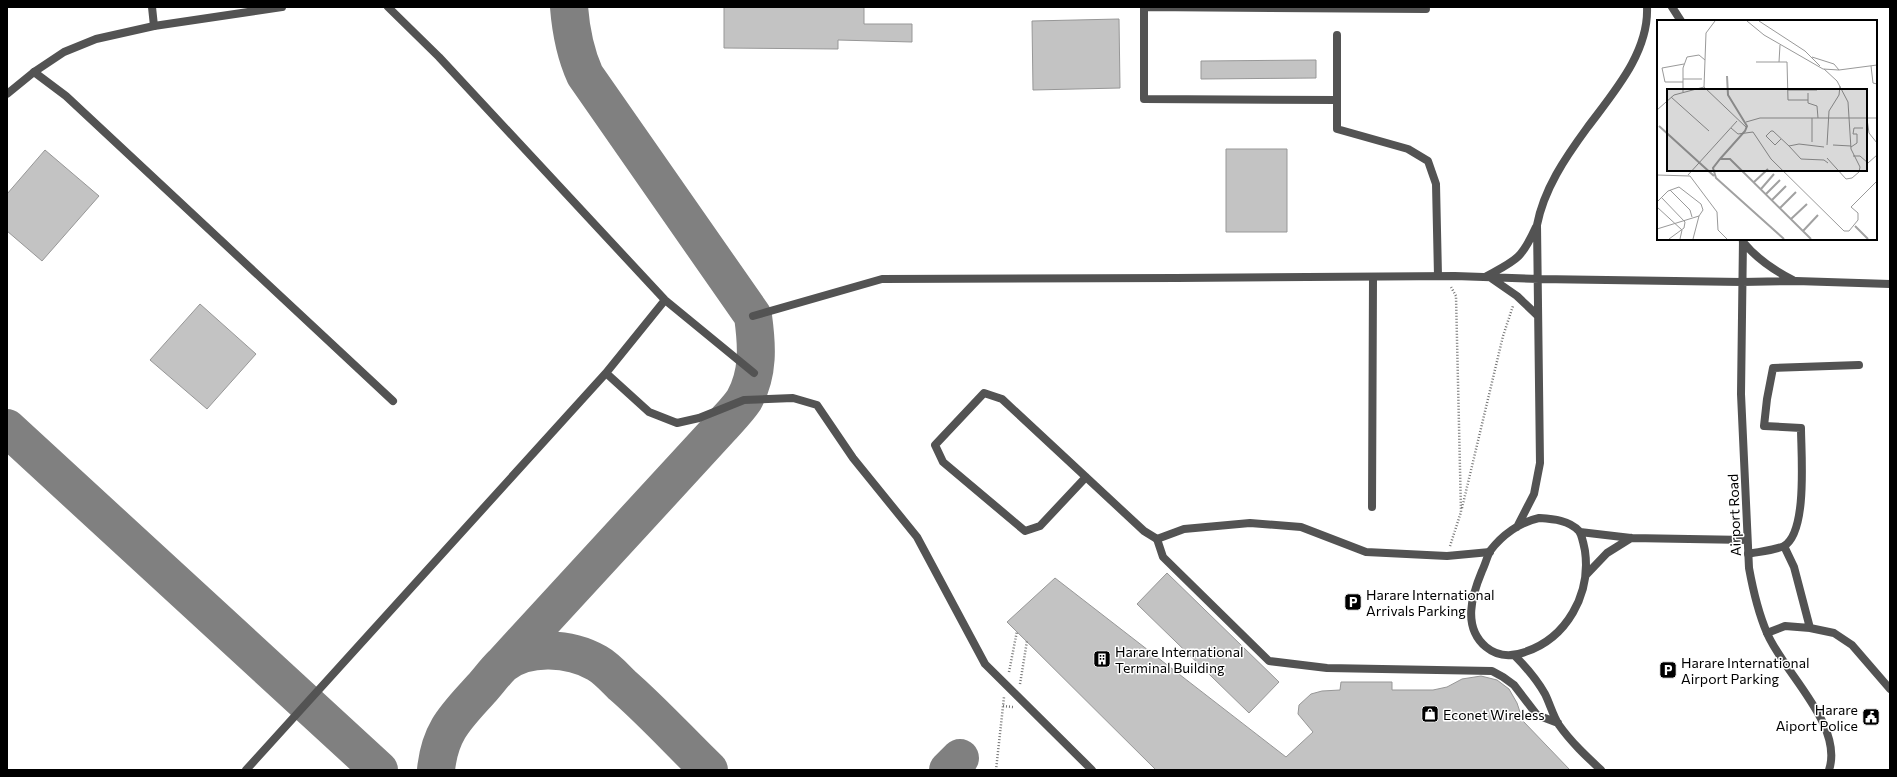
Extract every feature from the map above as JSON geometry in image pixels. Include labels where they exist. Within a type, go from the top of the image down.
[{"type":"street","points":[[152,7],[154,26]]},
{"type":"street","points":[[7,94],[34,72],[64,52],[96,39],[154,26],[282,7]]},
{"type":"street","points":[[388,7],[439,57],[665,300],[754,373]]},
{"type":"street","points":[[1337,100],[1144,99],[1144,7],[1426,9]]},
{"type":"street","points":[[1487,278],[1516,260],[1526,249],[1537,225],[1544,198],[1566,158],[1627,72],[1642,42],[1647,7]]},
{"type":"street","points":[[1672,7],[1680,20]]},
{"type":"street","points":[[1337,35],[1337,129],[1408,149],[1428,161],[1436,184],[1438,276]]},
{"type":"street","points":[[34,72],[66,96],[393,401]]},
{"type":"street","points":[[1517,527],[1534,494],[1540,463],[1537,225]]},
{"type":"street","points":[[1743,241],[1754,255],[1766,265],[1796,281]]},
{"type":"street","name":"Airport Road","points":[[1743,241],[1741,394],[1747,540],[1754,592],[1767,633],[1782,661],[1823,721],[1831,744],[1829,770]]},
{"type":"street","points":[[754,316],[882,279],[1438,276],[1742,282],[1796,281],[1890,284]]},
{"type":"street","points":[[1372,507],[1373,277]]},
{"type":"street","points":[[1487,278],[1517,296],[1537,316]]},
{"type":"street","points":[[246,770],[606,373],[665,300]]},
{"type":"street","points":[[1748,554],[1784,546],[1796,533],[1800,516],[1801,428],[1764,426],[1773,368],[1859,365]]},
{"type":"street","points":[[606,373],[649,412],[677,423],[699,418],[744,400],[793,398],[817,405],[853,458],[918,537],[985,664],[1092,770]]},
{"type":"street","points":[[1086,477],[1040,526],[1025,532],[942,462],[935,445],[984,393],[1002,399],[1086,477],[1144,531],[1157,539],[1163,557],[1269,661],[1327,668],[1492,671],[1504,677],[1514,685],[1537,715],[1558,723]]},
{"type":"street","points":[[1580,532],[1585,547],[1586,575],[1573,614],[1555,636],[1545,644],[1515,656],[1502,656],[1492,652],[1476,637],[1472,628],[1472,604],[1478,581],[1490,552],[1503,538],[1517,527],[1530,520],[1539,518],[1556,519],[1566,522],[1580,532],[1631,538],[1747,540]]},
{"type":"street","points":[[1157,539],[1184,529],[1250,523],[1301,527],[1366,552],[1447,556],[1490,552]]},
{"type":"street","points":[[1586,575],[1607,553],[1631,538]]},
{"type":"street","points":[[1784,546],[1794,567],[1810,628]]},
{"type":"street","points":[[1767,633],[1784,626],[1810,628],[1834,633],[1852,645],[1890,689]]},
{"type":"street","points":[[1515,656],[1526,667],[1544,692],[1558,723],[1571,740],[1601,770]]},
{"type":"path","points":[[1438,276],[1448,283],[1456,296],[1461,512]]},
{"type":"path","points":[[1447,556],[1461,512],[1503,336],[1517,296]]},
{"type":"path","points":[[1020,686],[1027,642]]},
{"type":"path","points":[[1003,706],[1016,708]]},
{"type":"building","points":[[724,7],[864,7],[864,24],[912,24],[912,42],[838,40],[838,49],[724,48]]},
{"type":"building","points":[[1119,19],[1120,88],[1033,90],[1032,21]]},
{"type":"building","points":[[1316,60],[1316,78],[1201,79],[1201,61]]},
{"type":"building","points":[[1226,149],[1287,149],[1287,232],[1226,232]]},
{"type":"building","points":[[45,150],[99,196],[42,261],[7,231],[7,194]]},
{"type":"building","points":[[200,304],[256,354],[207,409],[150,360]]},
{"type":"building","points":[[1167,573],[1279,682],[1249,713],[1137,604]]},
{"type":"building","name":"Harare International Terminal Building","points":[[1055,578],[1286,757],[1313,732],[1298,714],[1299,705],[1311,694],[1322,691],[1340,690],[1341,682],[1392,682],[1392,690],[1433,690],[1447,687],[1462,679],[1481,676],[1497,680],[1509,689],[1517,703],[1523,721],[1570,770],[1156,770],[1007,622]]},
{"type":"taxiway","points":[[503,664],[739,407],[749,390],[756,359],[753,316],[585,75],[574,42],[569,7]]},
{"type":"taxiway","points":[[7,428],[379,770]]},
{"type":"taxiway","points":[[436,770],[441,744],[451,724],[499,668],[512,658],[536,651],[549,650],[575,654],[597,663],[604,668],[645,706],[709,770]]},
{"type":"taxiway","points":[[948,770],[960,758]]},
{"type":"place","name":"Harare International Arrivals Parking","points":[[1353,602]]},
{"type":"place","name":"Harare International Terminal Building","points":[[1102,659]]},
{"type":"place","name":"Harare International Airport Parking","points":[[1668,670]]},
{"type":"place","name":"Econet Wireless","points":[[1430,714]]},
{"type":"place","name":"Harare Aiport Police","points":[[1871,717]]}]
